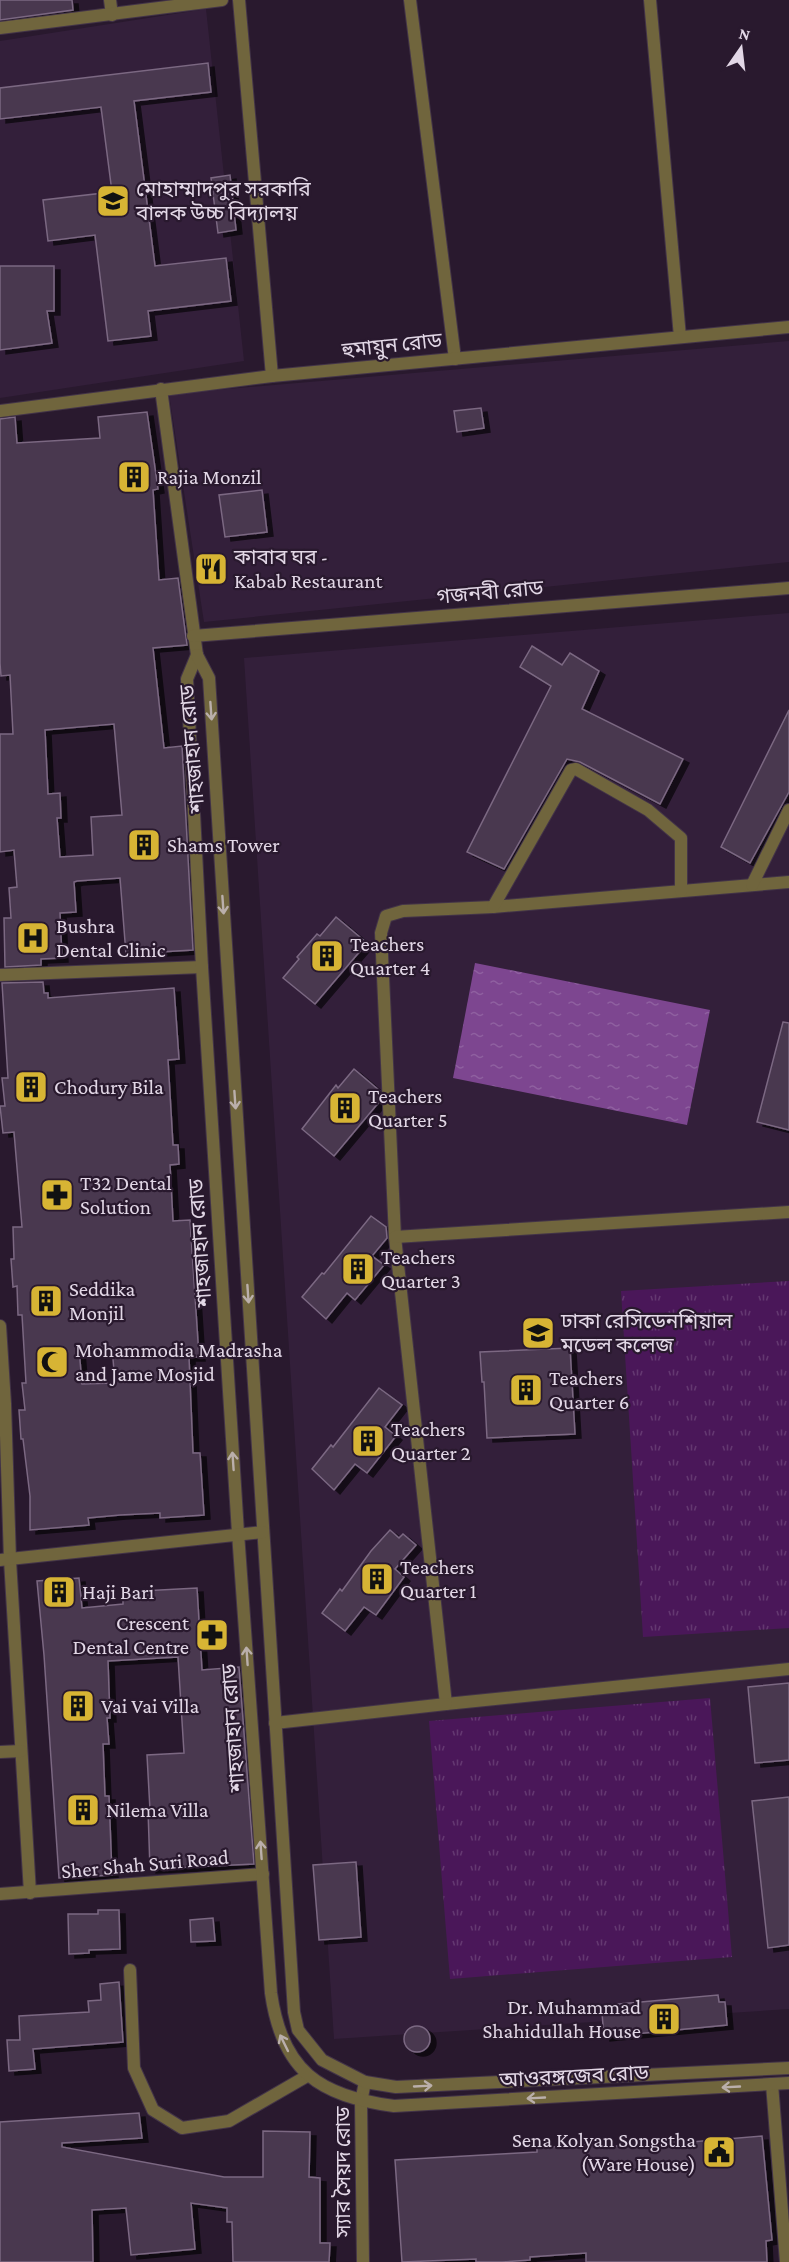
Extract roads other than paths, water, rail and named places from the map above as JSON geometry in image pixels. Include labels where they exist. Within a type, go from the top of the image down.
[{"type":"street","points":[[110,0],[112,15]]},
{"type":"street","points":[[0,28],[222,0]]},
{"type":"street","points":[[239,0],[272,376]]},
{"type":"street","points":[[410,0],[455,359]]},
{"type":"street","points":[[650,0],[680,337]]},
{"type":"street","name":"হুমায়ুন রোড","points":[[0,411],[272,376],[789,327]]},
{"type":"street","points":[[161,389],[196,655]]},
{"type":"street","name":"গজনবী রোড","points":[[193,636],[789,588]]},
{"type":"street","name":"শাহজাহান রোড","points":[[196,655],[187,679],[202,968],[238,1533],[274,2018],[290,2055],[307,2076],[338,2093],[361,2102]]},
{"type":"street","name":"শাহজাহান রোড","points":[[196,655],[208,678],[294,2012],[298,2030],[322,2060],[365,2082]]},
{"type":"street","points":[[493,908],[571,770],[576,769],[648,810],[681,838],[681,891]]},
{"type":"street","points":[[752,885],[789,810]]},
{"type":"street","points":[[446,1704],[395,1237],[381,933],[387,916],[403,911],[493,908],[789,882]]},
{"type":"street","points":[[0,975],[202,968]]},
{"type":"street","points":[[395,1237],[789,1212]]},
{"type":"street","points":[[0,1326],[5,1560],[30,1893]]},
{"type":"street","points":[[5,1560],[263,1532]]},
{"type":"street","points":[[275,1723],[789,1669]]},
{"type":"street","points":[[0,1752],[21,1751]]},
{"type":"street","name":"Sher Shah Suri Road","points":[[0,1894],[263,1874]]},
{"type":"street","points":[[130,1970],[134,2068],[153,2110],[172,2122],[182,2127],[229,2121],[307,2076]]},
{"type":"street","name":"আওরঙ্গজেব রোড","points":[[365,2082],[396,2087],[789,2068]]},
{"type":"street","name":"স্যার সৈয়দ রোড","points":[[363,2262],[361,2102],[365,2082]]},
{"type":"street","name":"আওরঙ্গজেব রোড","points":[[361,2102],[394,2106],[789,2083]]},
{"type":"street","points":[[772,2084],[786,2262]]},
{"type":"water","points":[[475,963],[710,1010],[687,1125],[453,1078]]},
{"type":"place","name":"মোহাম্মাদপুর সরকারি বালক উচ্চ বিদ্যালয়","points":[[113,201]]},
{"type":"place","name":"Rajia Monzil","points":[[134,477]]},
{"type":"place","name":"কাবাব ঘর - Kabab Restaurant","points":[[211,569]]},
{"type":"place","name":"Shams Tower","points":[[144,845]]},
{"type":"place","name":"Bushra Dental Clinic","points":[[33,938]]},
{"type":"place","name":"Teachers Quarter 4","points":[[327,956]]},
{"type":"place","name":"Chodury Bila","points":[[31,1087]]},
{"type":"place","name":"Teachers Quarter 5","points":[[345,1108]]},
{"type":"place","name":"T32 Dental Solution","points":[[57,1195]]},
{"type":"place","name":"Teachers Quarter 3","points":[[358,1269]]},
{"type":"place","name":"Seddika Monjil","points":[[46,1301]]},
{"type":"place","name":"ঢাকা রেসিডেনশিয়াল মডেল কলেজ","points":[[538,1333]]},
{"type":"place","name":"Mohammodia Madrasha and Jame Mosjid","points":[[52,1362]]},
{"type":"place","name":"Teachers Quarter 6","points":[[526,1390]]},
{"type":"place","name":"Teachers Quarter 2","points":[[368,1441]]},
{"type":"place","name":"Teachers Quarter 1","points":[[377,1579]]},
{"type":"place","name":"Haji Bari","points":[[59,1592]]},
{"type":"place","name":"Crescent Dental Centre","points":[[212,1635]]},
{"type":"place","name":"Vai Vai Villa","points":[[78,1706]]},
{"type":"place","name":"Nilema Villa","points":[[83,1810]]},
{"type":"place","name":"Dr. Muhammad Shahidullah House","points":[[664,2019]]},
{"type":"place","name":"Sena Kolyan Songstha (Ware House)","points":[[719,2152]]}]
